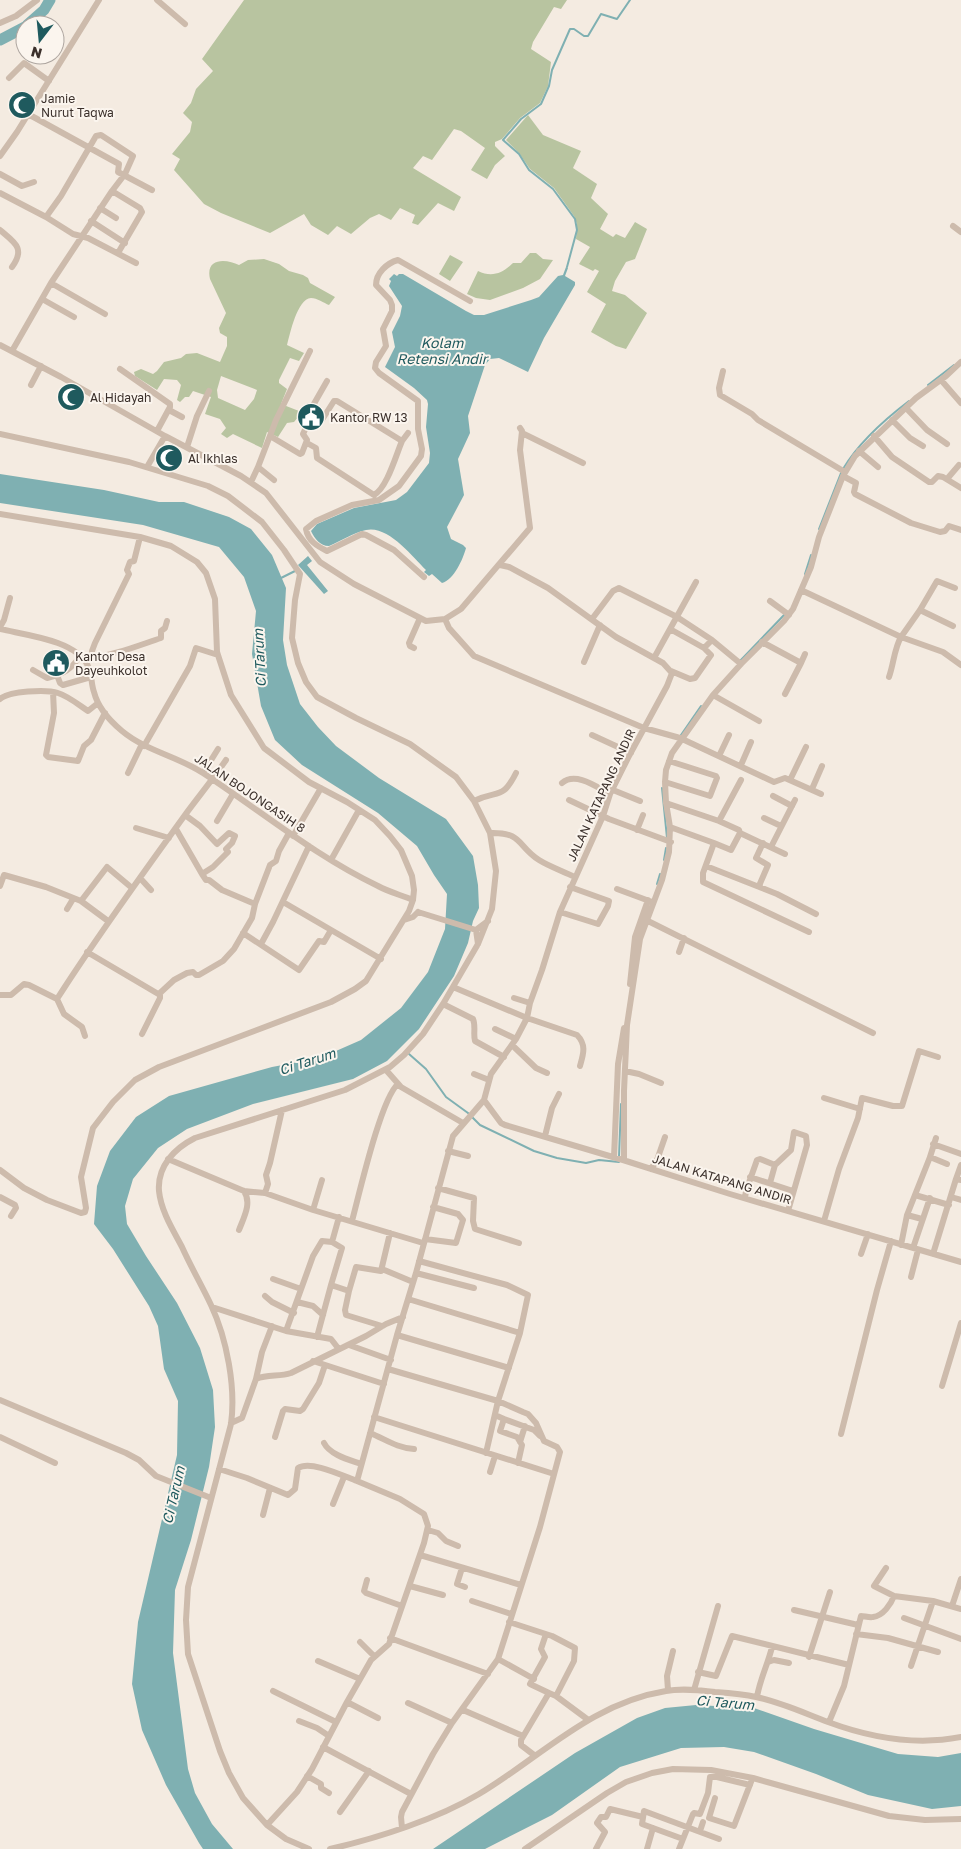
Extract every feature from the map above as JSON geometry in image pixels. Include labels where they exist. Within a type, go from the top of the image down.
[{"type":"street","points":[[0,23],[16,16],[37,0]]},
{"type":"street","points":[[0,156],[99,0]]},
{"type":"street","points":[[157,0],[185,24]]},
{"type":"street","points":[[9,78],[24,63],[48,81]]},
{"type":"street","points":[[28,114],[119,164],[118,172],[125,174],[152,190]]},
{"type":"street","points":[[12,351],[51,283],[81,236],[125,174],[133,157],[131,154],[99,134],[96,136],[61,196],[46,217]]},
{"type":"street","points":[[0,174],[22,186],[34,182]]},
{"type":"street","points":[[112,191],[142,209],[142,214],[118,253]]},
{"type":"street","points":[[0,193],[46,217],[69,232],[88,238],[136,263]]},
{"type":"street","points":[[100,208],[116,218]]},
{"type":"street","points":[[91,221],[125,243]]},
{"type":"street","points":[[953,226],[961,232]]},
{"type":"street","points":[[0,230],[18,248],[18,254],[12,267]]},
{"type":"street","points":[[424,578],[394,550],[366,535],[362,534],[327,551],[315,544],[307,535],[306,529],[316,521],[352,505],[379,500],[399,486],[421,456],[418,402],[379,374],[375,368],[376,362],[386,346],[383,329],[392,311],[390,300],[376,285],[376,278],[380,272],[393,261],[398,260],[470,301]]},
{"type":"street","points":[[51,283],[105,314]]},
{"type":"street","points":[[42,299],[74,316]]},
{"type":"street","points":[[0,344],[164,436],[251,482],[266,493],[320,562],[354,584],[426,621],[445,620],[462,609],[500,565],[530,526],[520,450],[521,431],[583,463]]},
{"type":"street","points":[[251,482],[270,436],[310,352]]},
{"type":"street","points":[[619,1159],[618,1064],[630,988],[634,937],[662,880],[670,827],[665,782],[666,770],[672,753],[679,738],[740,662],[772,634],[801,590],[843,472],[859,451],[874,436],[921,394],[941,380],[961,362]]},
{"type":"street","points":[[31,385],[41,366]]},
{"type":"street","points":[[120,369],[171,406],[156,431]]},
{"type":"street","points":[[723,370],[718,390],[720,395],[843,472],[856,484],[855,494],[911,523],[943,532],[949,526],[961,530]]},
{"type":"street","points":[[941,380],[961,403]]},
{"type":"street","points":[[270,436],[300,454],[302,453],[307,440],[303,434],[309,422],[306,416],[327,381]]},
{"type":"street","points":[[187,447],[197,416],[209,391]]},
{"type":"street","points":[[320,424],[334,402],[337,401],[402,441]]},
{"type":"street","points":[[906,408],[927,430],[947,444]]},
{"type":"street","points":[[169,410],[182,417]]},
{"type":"street","points":[[892,420],[910,438],[923,446]]},
{"type":"street","points":[[306,443],[316,448],[316,458],[374,495],[378,493],[388,475],[402,441],[408,432]]},
{"type":"street","points":[[0,434],[147,467],[208,486],[228,496],[262,522],[300,574],[295,600],[292,638],[301,674],[309,688],[317,697],[412,746],[456,777],[474,801],[490,833],[496,880],[492,909],[488,920],[478,944],[443,1004],[423,1034],[406,1052],[386,1070],[345,1090],[195,1138],[183,1144],[168,1159],[160,1175],[159,1192],[164,1211],[212,1307],[228,1363],[233,1401],[231,1423],[188,1587],[186,1620],[188,1654],[217,1742],[243,1798],[267,1825],[286,1838],[309,1849]]},
{"type":"street","points":[[147,467],[164,436]]},
{"type":"street","points":[[874,436],[892,457],[929,482],[932,482],[938,476],[947,479],[961,488]]},
{"type":"street","points":[[859,451],[878,467]]},
{"type":"street","points":[[947,479],[958,465]]},
{"type":"street","points":[[258,467],[274,480]]},
{"type":"street","points":[[0,514],[140,537],[171,546],[184,552],[197,562],[206,573],[215,598],[215,634],[218,655],[231,695],[264,748],[302,777],[375,820],[401,850],[412,876],[414,890],[413,898],[404,920],[366,981],[355,989],[331,1002],[159,1067],[135,1080],[113,1102],[95,1125],[81,1173],[85,1212],[82,1213],[47,1200],[24,1188],[0,1170]]},
{"type":"street","points":[[93,658],[95,643],[129,574],[127,569],[130,562],[134,561],[140,537]]},
{"type":"street","points":[[500,565],[509,566],[548,588],[616,637],[654,658],[671,671],[690,679],[695,678],[711,656],[704,648],[670,629]]},
{"type":"street","points":[[889,677],[892,659],[901,636],[920,610],[937,581],[955,588]]},
{"type":"street","points":[[654,658],[696,582]]},
{"type":"street","points":[[592,619],[614,591],[619,588],[676,617],[712,640],[740,662]]},
{"type":"street","points":[[801,590],[901,636],[943,652],[961,665]]},
{"type":"street","points":[[10,598],[0,628],[55,643],[75,651],[82,657],[93,658],[119,653],[161,638],[161,631],[165,628],[167,620]]},
{"type":"street","points":[[770,600],[787,613]]},
{"type":"street","points":[[920,610],[953,626]]},
{"type":"street","points":[[414,648],[409,644],[420,618]]},
{"type":"street","points":[[445,620],[448,628],[474,656],[644,728],[679,738],[774,782],[783,778],[821,794]]},
{"type":"street","points":[[584,662],[600,625]]},
{"type":"street","points":[[704,648],[712,640]]},
{"type":"street","points":[[762,642],[800,663]]},
{"type":"street","points":[[128,773],[190,666],[196,648],[218,655]]},
{"type":"street","points":[[785,694],[805,654]]},
{"type":"street","points":[[33,670],[47,678],[72,668],[82,657]]},
{"type":"street","name":"JALAN BOJONGASIH 8","points":[[82,657],[88,665],[98,703],[104,713],[124,733],[143,745],[180,760],[203,773],[331,860],[379,887],[413,898]]},
{"type":"street","name":"JALAN KATAPANG ANDIR","points":[[671,671],[671,679],[612,792],[570,887],[530,1003],[527,1018],[516,1039],[491,1074],[484,1100],[503,1124],[961,1262]]},
{"type":"street","points":[[57,675],[60,683],[63,685],[91,677]]},
{"type":"street","points":[[45,691],[47,678]]},
{"type":"street","points":[[0,699],[14,693],[45,691],[63,695],[88,710],[98,703]]},
{"type":"street","points":[[53,692],[54,713],[46,755],[48,757],[78,761],[84,746],[91,740],[104,713]]},
{"type":"street","points":[[714,695],[759,721]]},
{"type":"street","points":[[592,735],[631,753]]},
{"type":"street","points":[[719,756],[729,735]]},
{"type":"street","points":[[740,765],[751,742]]},
{"type":"street","points":[[790,780],[806,747]]},
{"type":"street","points":[[203,773],[218,749]]},
{"type":"street","points":[[57,999],[108,921],[226,760]]},
{"type":"street","points":[[665,782],[710,796],[717,778],[716,776],[669,761]]},
{"type":"street","points":[[812,789],[822,766]]},
{"type":"street","points":[[474,801],[503,792],[507,789],[516,773]]},
{"type":"street","points":[[562,782],[569,779],[581,780],[640,801]]},
{"type":"street","points":[[719,821],[741,780]]},
{"type":"street","points":[[142,1034],[162,990],[174,980],[187,973],[193,972],[198,976],[223,961],[234,949],[252,918],[255,904],[270,865],[276,861],[279,851],[321,788]]},
{"type":"street","points":[[217,821],[233,794]]},
{"type":"street","points":[[771,847],[793,803],[773,796]]},
{"type":"street","points":[[569,800],[603,816],[668,841]]},
{"type":"street","points":[[666,803],[719,821],[785,854]]},
{"type":"street","points":[[331,860],[360,810]]},
{"type":"street","points":[[185,815],[200,826],[217,844],[227,837],[229,833],[235,836],[226,849],[228,852],[212,868],[202,874]]},
{"type":"street","points":[[637,830],[643,815]]},
{"type":"street","points":[[764,818],[782,826]]},
{"type":"street","points":[[670,827],[731,850],[740,833]]},
{"type":"street","points":[[136,828],[169,838]]},
{"type":"street","points":[[176,829],[206,880],[209,880],[222,890],[255,904]]},
{"type":"street","points":[[490,833],[511,835],[537,858],[575,877]]},
{"type":"street","points":[[714,843],[702,878],[705,883],[809,932]]},
{"type":"street","points":[[759,886],[768,865],[756,858],[763,843]]},
{"type":"street","points":[[261,944],[309,846]]},
{"type":"street","points":[[706,866],[759,886],[816,914]]},
{"type":"street","points":[[81,901],[107,868],[132,888]]},
{"type":"street","points":[[0,886],[4,875],[46,888],[81,901],[108,921]]},
{"type":"street","points":[[140,878],[150,890]]},
{"type":"street","points":[[560,912],[598,924],[608,906],[609,901],[570,887]]},
{"type":"street","points":[[617,889],[651,901]]},
{"type":"street","points":[[413,898],[418,912]]},
{"type":"street","points":[[67,909],[73,899]]},
{"type":"street","points":[[619,1159],[628,1025],[640,939],[651,901]]},
{"type":"street","points":[[283,902],[380,959]]},
{"type":"street","points":[[404,920],[413,917],[418,912]]},
{"type":"street","points":[[418,912],[476,930]]},
{"type":"street","points":[[476,930],[488,920]]},
{"type":"street","points":[[646,920],[873,1033]]},
{"type":"street","points":[[243,932],[299,970],[319,941],[324,942],[331,930]]},
{"type":"street","points":[[476,930],[478,944]]},
{"type":"street","points":[[679,952],[684,938]]},
{"type":"street","points":[[87,952],[160,995]]},
{"type":"street","points":[[0,995],[11,995],[26,984],[57,999],[64,1014],[82,1026],[85,1036]]},
{"type":"street","points":[[453,987],[527,1018],[577,1036],[580,1038],[584,1051],[580,1066]]},
{"type":"street","points":[[514,998],[530,1003]]},
{"type":"street","points":[[443,1004],[473,1019],[475,1041],[504,1057]]},
{"type":"street","points":[[495,1029],[516,1039]]},
{"type":"street","points":[[512,1045],[536,1068],[547,1073]]},
{"type":"street","points":[[824,1221],[862,1098],[893,1106],[902,1106],[918,1051],[938,1057]]},
{"type":"street","points":[[386,1070],[398,1084],[463,1123]]},
{"type":"street","points":[[625,1071],[639,1074],[661,1083]]},
{"type":"street","points":[[474,1074],[489,1080]]},
{"type":"street","points":[[352,1221],[376,1135],[391,1092],[398,1084]]},
{"type":"street","points":[[545,1136],[552,1108],[559,1094]]},
{"type":"street","points":[[824,1098],[860,1109]]},
{"type":"street","points":[[357,1481],[397,1334],[414,1282],[453,1136],[484,1100]]},
{"type":"street","points":[[265,1193],[268,1184],[266,1175],[282,1110]]},
{"type":"street","points":[[770,1183],[775,1165],[790,1150],[795,1131],[806,1136],[807,1145],[788,1211]]},
{"type":"street","points":[[651,1169],[657,1160],[665,1137]]},
{"type":"street","points":[[901,1244],[907,1215],[935,1141],[961,1154]]},
{"type":"street","points":[[448,1151],[468,1156]]},
{"type":"street","points":[[930,1157],[947,1164]]},
{"type":"street","points":[[168,1159],[244,1191],[265,1193],[313,1210],[390,1233],[424,1241],[456,1243],[463,1220],[458,1214],[433,1207]]},
{"type":"street","points":[[745,1198],[750,1176],[757,1160],[760,1159],[775,1165]]},
{"type":"street","points":[[932,1254],[951,1197],[959,1180],[961,1165]]},
{"type":"street","points":[[750,1176],[793,1191]]},
{"type":"street","points":[[313,1210],[322,1180]]},
{"type":"street","points":[[438,1188],[474,1198],[473,1220],[476,1229],[519,1243]]},
{"type":"street","points":[[240,1230],[248,1203],[244,1191]]},
{"type":"street","points":[[915,1195],[949,1205]]},
{"type":"street","points":[[0,1197],[16,1204],[16,1208],[11,1216]]},
{"type":"street","points":[[951,1197],[961,1200]]},
{"type":"street","points":[[910,1277],[922,1219],[930,1198]]},
{"type":"street","points":[[907,1215],[922,1219]]},
{"type":"street","points":[[332,1242],[339,1217]]},
{"type":"street","points":[[382,1326],[346,1315],[345,1310],[356,1267],[379,1272],[382,1269],[390,1233]]},
{"type":"street","points":[[861,1254],[868,1234]]},
{"type":"street","points":[[286,1331],[316,1251],[322,1241],[332,1242],[341,1246],[342,1249],[317,1337]]},
{"type":"street","points":[[841,1434],[891,1241]]},
{"type":"street","points":[[419,1261],[507,1285],[526,1293],[528,1297],[520,1333],[498,1401],[486,1453]]},
{"type":"street","points":[[382,1269],[414,1282]]},
{"type":"street","points":[[416,1273],[474,1288]]},
{"type":"street","points":[[273,1279],[302,1289]]},
{"type":"street","points":[[331,1285],[349,1291]]},
{"type":"street","points":[[264,1296],[294,1313]]},
{"type":"street","points":[[408,1299],[520,1333]]},
{"type":"street","points":[[297,1302],[316,1308],[323,1315]]},
{"type":"street","points":[[212,1307],[286,1331],[331,1339],[338,1348]]},
{"type":"street","points":[[256,1380],[265,1375],[281,1376],[338,1348],[349,1345],[382,1326],[403,1317]]},
{"type":"street","points":[[942,1386],[959,1337],[961,1323]]},
{"type":"street","points":[[231,1423],[242,1418],[256,1380],[262,1352],[272,1326]]},
{"type":"street","points":[[397,1334],[509,1368]]},
{"type":"street","points":[[349,1345],[390,1360]]},
{"type":"street","points":[[313,1361],[384,1384]]},
{"type":"street","points":[[275,1437],[283,1411],[285,1409],[300,1411],[303,1409],[316,1388],[325,1365]]},
{"type":"street","points":[[388,1369],[498,1401],[528,1414],[536,1423],[542,1438]]},
{"type":"street","points":[[0,1400],[135,1457],[151,1473],[211,1498]]},
{"type":"street","points":[[402,1828],[401,1817],[411,1794],[452,1723],[498,1659],[540,1527],[560,1453],[557,1447],[546,1443],[534,1430],[495,1416]]},
{"type":"street","points":[[374,1417],[554,1474]]},
{"type":"street","points":[[504,1419],[500,1431],[517,1437],[522,1445],[518,1463]]},
{"type":"street","points":[[520,1442],[525,1426]]},
{"type":"street","points":[[370,1433],[384,1438],[389,1443],[414,1449]]},
{"type":"street","points":[[0,1437],[55,1463]]},
{"type":"street","points":[[324,1443],[326,1447],[336,1454],[361,1464]]},
{"type":"street","points":[[490,1472],[495,1456]]},
{"type":"street","points":[[219,1469],[288,1495],[295,1489],[298,1468],[303,1465],[314,1467],[386,1493],[420,1510],[427,1519],[428,1530],[410,1586],[385,1648],[374,1656],[346,1702],[297,1792],[267,1825]]},
{"type":"street","points":[[333,1504],[344,1477]]},
{"type":"street","points":[[263,1515],[270,1488]]},
{"type":"street","points":[[428,1530],[438,1533],[446,1541],[458,1546]]},
{"type":"street","points":[[420,1555],[521,1585]]},
{"type":"street","points":[[462,1568],[457,1584],[466,1587]]},
{"type":"street","points":[[886,1568],[874,1586],[894,1596],[933,1601],[961,1609]]},
{"type":"street","points":[[952,1606],[961,1579]]},
{"type":"street","points":[[368,1580],[364,1590],[366,1593],[402,1606]]},
{"type":"street","points":[[410,1586],[443,1595]]},
{"type":"street","points":[[810,1657],[830,1592]]},
{"type":"street","points":[[829,1722],[844,1686],[860,1616],[875,1617],[891,1603],[894,1596]]},
{"type":"street","points":[[472,1601],[512,1614]]},
{"type":"street","points":[[911,1666],[933,1601]]},
{"type":"street","points":[[694,1690],[718,1606]]},
{"type":"street","points":[[794,1610],[858,1625]]},
{"type":"street","points":[[904,1618],[961,1639]]},
{"type":"street","points":[[509,1622],[564,1641],[575,1648],[576,1652],[571,1668],[556,1696]]},
{"type":"street","points":[[546,1634],[541,1650],[545,1658],[530,1685],[556,1696],[587,1719]]},
{"type":"street","points":[[856,1634],[918,1645],[938,1652]]},
{"type":"street","points":[[698,1672],[716,1676],[732,1636],[810,1657],[849,1665]]},
{"type":"street","points":[[390,1638],[488,1674]]},
{"type":"street","points":[[360,1642],[374,1656]]},
{"type":"street","points":[[757,1697],[761,1676],[768,1662],[772,1647]]},
{"type":"street","points":[[668,1690],[667,1676],[673,1651]]},
{"type":"street","points":[[498,1659],[534,1679]]},
{"type":"street","points":[[768,1662],[774,1660],[789,1663]]},
{"type":"street","points":[[318,1661],[360,1679]]},
{"type":"street","points":[[330,1849],[357,1843],[402,1828],[453,1808],[478,1794],[587,1719],[627,1700],[668,1690],[694,1690],[757,1697],[861,1732],[906,1741],[942,1741],[961,1738]]},
{"type":"street","points":[[273,1691],[336,1722]]},
{"type":"street","points":[[534,1755],[521,1745],[523,1736],[549,1693]]},
{"type":"street","points":[[346,1702],[378,1718]]},
{"type":"street","points":[[408,1702],[452,1723]]},
{"type":"street","points":[[463,1710],[523,1736]]},
{"type":"street","points":[[299,1721],[317,1728],[329,1736]]},
{"type":"street","points":[[323,1747],[411,1794]]},
{"type":"street","points":[[525,1849],[626,1782],[652,1773],[673,1769],[704,1770],[752,1778],[889,1816],[925,1820],[961,1819]]},
{"type":"street","points":[[340,1812],[369,1771]]},
{"type":"street","points":[[307,1776],[321,1784],[321,1788],[329,1793]]},
{"type":"street","points":[[679,1849],[694,1813],[700,1814],[708,1793],[710,1777],[750,1785]]},
{"type":"street","points":[[715,1798],[709,1818],[734,1826],[752,1778]]},
{"type":"street","points":[[596,1849],[605,1832],[597,1823],[601,1817],[606,1816],[610,1809],[643,1817]]},
{"type":"street","points":[[683,1839],[641,1824],[644,1811],[719,1839]]},
{"type":"street","points":[[700,1831],[702,1822]]},
{"type":"street","points":[[646,1849],[653,1828]]},
{"type":"green space","points":[[244,0],[567,0],[561,9],[554,7],[533,42],[531,49],[551,62],[548,86],[540,103],[520,118],[502,139],[495,142],[495,146],[505,156],[495,165],[487,179],[471,170],[485,148],[461,131],[454,129],[432,160],[423,156],[413,168],[461,197],[454,211],[438,203],[418,225],[412,223],[415,215],[400,208],[391,220],[379,214],[370,218],[351,234],[337,226],[328,235],[311,225],[304,214],[270,233],[221,213],[204,204],[174,170],[180,159],[172,154],[190,132],[192,122],[183,113],[191,103],[196,89],[213,71],[202,59]]},
{"type":"green space","points":[[528,115],[543,135],[581,151],[573,168],[597,184],[591,198],[608,214],[600,229],[613,237],[616,234],[625,238],[635,222],[647,229],[635,259],[626,262],[615,281],[612,291],[625,295],[647,313],[626,349],[616,346],[591,332],[606,304],[587,292],[599,271],[595,269],[593,271],[579,264],[590,247],[576,239],[577,224],[574,216],[554,188],[530,169],[519,153],[506,140]]},
{"type":"green space","points":[[530,253],[536,253],[543,259],[553,260],[540,279],[523,288],[490,300],[476,298],[467,294],[478,271],[488,274],[497,273],[513,263],[521,263]]},
{"type":"green space","points":[[450,255],[463,262],[450,281],[439,274]]},
{"type":"green space","points":[[264,259],[279,264],[289,271],[303,275],[308,278],[310,283],[335,297],[329,305],[311,298],[306,300],[298,310],[287,345],[304,353],[299,361],[290,358],[279,383],[287,389],[281,404],[299,411],[299,416],[294,422],[287,423],[278,437],[267,432],[262,448],[233,434],[227,438],[221,434],[226,428],[220,419],[205,414],[211,397],[193,391],[189,397],[185,397],[180,402],[177,400],[181,385],[177,380],[164,379],[157,390],[135,376],[134,372],[141,369],[153,374],[164,362],[181,358],[186,354],[197,353],[220,362],[227,346],[227,337],[220,333],[219,328],[226,313],[210,279],[209,272],[214,263],[223,261],[239,265],[248,260]],"holes":[[[221,376],[257,390],[254,399],[245,410],[218,398],[217,390]]]},
{"type":"water","name":"Kolam Retensi Andir","points":[[566,267],[568,268],[565,276],[575,282],[575,285],[544,338],[528,372],[499,358],[490,359],[485,365],[468,416],[470,433],[458,459],[464,495],[447,527],[451,539],[466,548],[454,574],[442,583],[432,574],[429,576],[424,572],[426,570],[407,550],[383,532],[374,530],[361,531],[329,546],[318,542],[311,531],[317,524],[354,508],[396,500],[407,492],[429,463],[430,453],[426,427],[427,400],[385,367],[395,347],[392,332],[400,316],[402,306],[389,286],[391,281],[389,279],[394,274],[397,276],[403,274],[466,311],[474,315],[484,315],[539,297],[558,276],[563,275]]},
{"type":"water","name":"Ci Tarum","points":[[0,474],[104,490],[159,502],[184,502],[229,517],[251,529],[272,555],[286,588],[283,640],[287,665],[300,704],[336,746],[379,778],[446,819],[473,856],[478,885],[479,908],[473,921],[468,943],[454,976],[419,1029],[387,1061],[353,1079],[253,1104],[187,1129],[158,1148],[133,1179],[125,1206],[127,1224],[177,1303],[200,1348],[213,1390],[215,1427],[209,1467],[191,1540],[175,1590],[173,1653],[188,1769],[195,1793],[212,1824],[233,1849],[203,1849],[199,1843],[166,1785],[142,1730],[132,1684],[138,1622],[177,1455],[178,1401],[164,1369],[158,1326],[149,1306],[113,1249],[94,1224],[97,1186],[110,1151],[136,1117],[169,1096],[272,1067],[320,1058],[361,1040],[401,1008],[428,972],[445,929],[447,894],[417,846],[378,813],[302,765],[275,740],[261,706],[252,654],[256,611],[244,577],[219,547],[143,525],[0,503]]},
{"type":"water","points":[[308,556],[312,561],[307,565],[328,591],[324,594],[298,565]]},
{"type":"water","points":[[696,1705],[754,1708],[814,1729],[898,1754],[938,1757],[961,1753],[961,1806],[932,1809],[868,1795],[754,1752],[724,1747],[681,1748],[620,1767],[552,1815],[485,1849],[433,1849],[575,1753],[637,1718],[665,1708]]},
{"type":"waterway","points":[[38,15],[50,0]]},
{"type":"waterway","points":[[567,267],[577,230],[575,219],[553,189],[529,170],[519,154],[503,140],[521,119],[541,104],[549,86],[552,70],[570,29],[588,36],[601,14],[617,19],[630,0]]},
{"type":"waterway","points":[[0,40],[15,32]]},
{"type":"waterway","points":[[928,385],[954,365]]},
{"type":"waterway","points":[[843,469],[849,459],[873,432],[909,401]]},
{"type":"waterway","points":[[819,529],[841,473]]},
{"type":"waterway","points":[[805,574],[811,555]]},
{"type":"waterway","points":[[281,578],[295,571]]},
{"type":"waterway","points":[[740,661],[785,614]]},
{"type":"waterway","points":[[681,735],[701,706]]},
{"type":"waterway","points":[[662,788],[667,838]]},
{"type":"waterway","points":[[664,860],[666,848]]},
{"type":"waterway","points":[[657,884],[660,874]]},
{"type":"waterway","points":[[409,1054],[426,1069],[446,1097],[468,1113],[480,1125],[534,1151],[557,1158],[586,1163],[599,1160],[619,1162]]},
{"type":"waterway","points":[[619,1157],[621,1104]]},
{"type":"place","name":"Jamie Nurut Taqwa","points":[[22,105]]},
{"type":"place","name":"Al Hidayah","points":[[71,397]]},
{"type":"place","name":"Kantor RW 13","points":[[311,417]]},
{"type":"place","name":"Al Ikhlas","points":[[169,458]]},
{"type":"place","name":"Kantor Desa Dayeuhkolot","points":[[56,663]]}]
